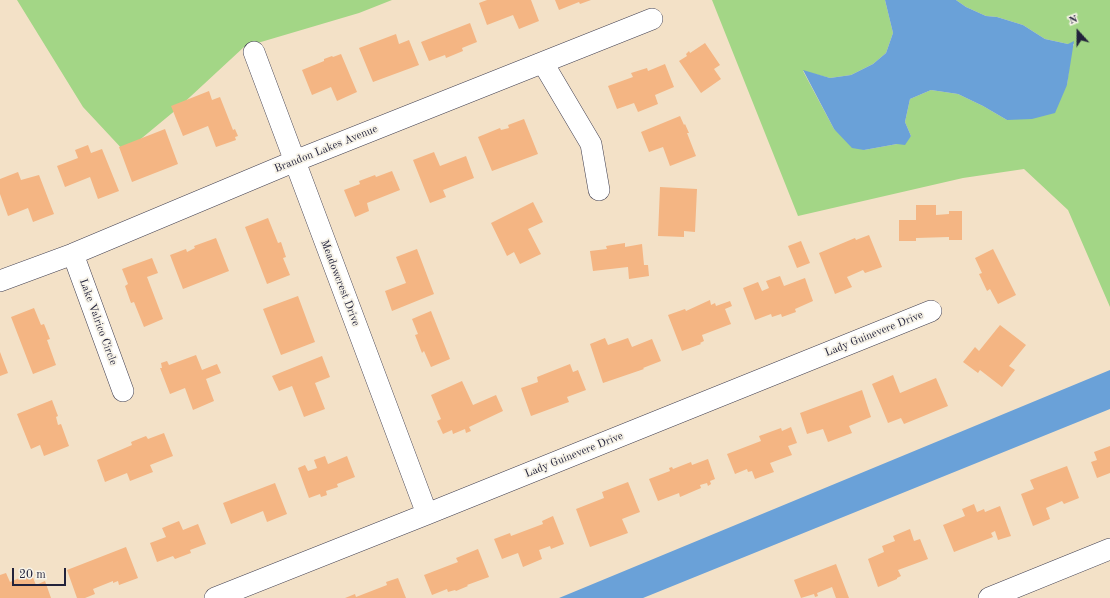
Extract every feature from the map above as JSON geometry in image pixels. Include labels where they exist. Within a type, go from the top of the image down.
[{"type":"street","name":"Brandon Lakes Avenue","points":[[0,281],[73,254],[294,161],[652,19]]},
{"type":"street","name":"Meadowcrest Drive","points":[[254,52],[427,514]]},
{"type":"street","points":[[543,63],[592,144],[599,190]]},
{"type":"street","name":"Lake Valrico Circle","points":[[73,254],[123,391]]},
{"type":"street","name":"Lady Guinevere Drive","points":[[215,598],[931,311]]},
{"type":"street","points":[[989,598],[1110,549]]},
{"type":"green space","points":[[17,0],[392,0],[359,13],[244,47],[177,109],[125,152],[83,107]]},
{"type":"green space","points":[[712,0],[885,0],[893,33],[886,53],[873,64],[851,75],[830,78],[803,71],[834,129],[864,150],[897,144],[911,136],[905,122],[910,99],[931,90],[958,94],[1007,120],[1067,85],[1071,52],[1074,44],[1045,39],[1023,25],[997,17],[986,16],[966,7],[956,0],[1110,0],[1110,307],[1068,210],[1024,169],[963,178],[798,216]]},
{"type":"water","points":[[885,0],[956,0],[966,7],[986,16],[997,17],[1023,25],[1045,39],[1068,44],[1074,41],[1067,85],[1055,113],[1032,119],[1007,120],[958,94],[931,90],[910,99],[905,122],[911,136],[905,145],[897,144],[864,150],[852,148],[834,129],[803,70],[830,78],[851,75],[873,64],[886,53],[893,33]]},
{"type":"water","points":[[1110,370],[1110,409],[643,598],[559,598]]},
{"type":"building","points":[[487,0],[531,0],[539,21],[519,29],[513,15],[487,25],[479,3]]},
{"type":"building","points":[[555,0],[591,0],[580,4],[579,2],[559,10]]},
{"type":"building","points":[[470,23],[477,42],[462,48],[463,51],[446,58],[445,55],[429,61],[421,42]]},
{"type":"building","points":[[396,34],[399,44],[409,40],[419,65],[373,82],[359,48]]},
{"type":"building","points":[[705,43],[720,65],[714,69],[721,79],[701,93],[679,61],[687,56],[686,54],[689,51],[690,53]]},
{"type":"building","points":[[341,54],[357,92],[337,101],[331,87],[312,95],[302,70],[324,61],[324,59]]},
{"type":"building","points":[[665,64],[674,87],[655,95],[658,104],[638,112],[634,103],[617,109],[608,86],[633,77],[631,73],[647,68],[648,71]]},
{"type":"building","points":[[209,91],[212,100],[220,97],[233,130],[235,129],[238,136],[235,137],[236,140],[216,147],[208,126],[183,136],[171,106]]},
{"type":"building","points":[[680,116],[689,133],[687,133],[696,156],[670,166],[663,147],[649,152],[641,132]]},
{"type":"building","points":[[524,119],[538,154],[492,171],[478,137],[500,128],[501,130],[509,128],[508,125]]},
{"type":"building","points":[[165,129],[178,164],[132,182],[119,147]]},
{"type":"building","points":[[88,145],[91,153],[102,149],[119,191],[98,199],[90,177],[65,187],[57,166],[78,158],[75,150]]},
{"type":"building","points":[[434,152],[440,166],[466,156],[474,178],[443,190],[446,197],[430,203],[413,160]]},
{"type":"building","points":[[392,171],[400,190],[367,203],[369,211],[355,217],[344,190],[360,184],[359,181]]},
{"type":"building","points":[[18,172],[21,180],[39,175],[54,214],[33,222],[28,208],[8,216],[0,194],[0,179]]},
{"type":"building","points":[[660,187],[697,189],[695,232],[684,231],[684,237],[658,236]]},
{"type":"building","points":[[533,202],[543,222],[528,229],[541,254],[520,264],[514,252],[507,256],[491,223]]},
{"type":"building","points":[[916,205],[936,205],[936,215],[949,214],[949,211],[962,211],[962,240],[949,240],[949,237],[916,238],[916,241],[899,241],[899,220],[916,220]]},
{"type":"building","points":[[268,218],[278,243],[281,242],[286,257],[283,258],[290,275],[267,284],[245,227]]},
{"type":"building","points":[[869,235],[882,267],[865,273],[863,270],[847,277],[852,287],[835,294],[819,253],[855,238],[856,240]]},
{"type":"building","points":[[216,238],[229,271],[183,289],[170,255],[186,249],[187,252],[195,248],[194,246]]},
{"type":"building","points":[[801,241],[810,263],[797,268],[788,246]]},
{"type":"building","points":[[625,243],[625,247],[642,244],[644,265],[648,265],[649,276],[629,279],[628,267],[593,271],[590,251],[607,249],[606,246]]},
{"type":"building","points":[[417,249],[434,294],[392,311],[385,291],[406,283],[396,257]]},
{"type":"building","points":[[993,249],[1016,295],[998,304],[990,289],[987,291],[979,274],[982,273],[975,258]]},
{"type":"building","points":[[152,258],[158,273],[147,277],[163,319],[144,327],[134,302],[131,303],[125,286],[128,284],[122,269]]},
{"type":"building","points":[[780,276],[784,286],[805,278],[813,301],[795,309],[796,312],[782,317],[781,314],[772,317],[771,314],[755,320],[743,288],[758,282],[762,291],[769,288],[766,281]]},
{"type":"building","points":[[298,296],[315,342],[281,355],[263,309]]},
{"type":"building","points":[[710,300],[711,305],[715,303],[716,306],[730,301],[732,306],[725,309],[731,324],[702,335],[704,341],[700,343],[701,344],[682,351],[668,315],[685,309],[686,311]]},
{"type":"building","points":[[34,308],[41,325],[44,324],[50,339],[47,340],[56,365],[33,374],[11,317]]},
{"type":"building","points":[[431,311],[450,359],[431,367],[424,351],[422,353],[415,335],[418,334],[412,319]]},
{"type":"building","points":[[1000,325],[1026,345],[1009,366],[1015,370],[1002,387],[980,370],[978,373],[963,362],[975,347],[979,351]]},
{"type":"building","points":[[605,338],[608,345],[628,338],[632,347],[652,339],[661,361],[643,368],[644,369],[603,383],[590,344]]},
{"type":"building","points":[[0,352],[8,373],[0,376]]},
{"type":"building","points":[[196,355],[202,370],[217,364],[221,373],[206,379],[214,401],[193,410],[185,388],[170,394],[160,368],[162,368],[161,363],[167,361],[169,365]]},
{"type":"building","points":[[322,356],[330,377],[315,383],[325,409],[304,417],[292,386],[279,391],[272,376]]},
{"type":"building","points":[[570,364],[573,372],[578,370],[586,390],[567,397],[569,402],[531,416],[521,388],[538,382],[537,377]]},
{"type":"building","points":[[893,375],[900,393],[936,378],[948,406],[904,424],[901,418],[888,423],[872,384]]},
{"type":"building","points":[[462,381],[473,405],[496,395],[503,411],[469,427],[471,431],[466,433],[465,429],[453,434],[452,430],[443,434],[437,421],[441,419],[431,395]]},
{"type":"building","points":[[862,390],[871,417],[849,426],[852,433],[828,442],[823,429],[807,434],[800,413]]},
{"type":"building","points":[[52,400],[58,416],[56,417],[58,425],[61,424],[69,446],[44,456],[40,445],[31,449],[17,414]]},
{"type":"building","points":[[791,427],[797,443],[788,446],[792,455],[770,463],[774,472],[755,479],[752,471],[748,472],[747,469],[735,474],[727,454],[761,441],[759,436],[781,428],[782,431]]},
{"type":"building","points":[[164,433],[173,456],[150,465],[153,472],[130,481],[127,473],[105,482],[97,460],[132,445],[131,442],[146,436],[148,439]]},
{"type":"building","points":[[1110,446],[1110,473],[1097,478],[1091,462],[1097,460],[1094,452]]},
{"type":"building","points":[[325,456],[328,464],[347,456],[355,477],[337,484],[338,487],[326,491],[327,495],[321,497],[320,494],[309,498],[298,468],[305,465],[308,471],[317,468],[314,460]]},
{"type":"building","points":[[708,459],[715,479],[710,481],[711,484],[708,486],[707,483],[700,485],[701,488],[680,497],[679,493],[658,501],[649,479],[670,471],[669,468],[672,467],[673,469],[691,462],[692,465]]},
{"type":"building","points":[[1067,466],[1079,498],[1064,504],[1062,501],[1046,508],[1050,519],[1033,526],[1021,494],[1034,489],[1030,480]]},
{"type":"building","points":[[628,482],[640,512],[622,519],[628,533],[590,547],[576,509],[604,498],[602,492]]},
{"type":"building","points":[[275,483],[287,514],[267,522],[263,511],[231,524],[223,503]]},
{"type":"building","points":[[974,504],[977,512],[984,509],[985,512],[1000,506],[1011,536],[998,540],[995,531],[991,533],[993,537],[954,552],[943,525],[965,516],[962,509]]},
{"type":"building","points":[[553,516],[564,544],[551,549],[550,546],[539,550],[542,559],[523,567],[518,553],[502,559],[494,539],[510,533],[511,536],[543,524],[542,521]]},
{"type":"building","points":[[179,521],[183,530],[198,524],[206,544],[190,550],[191,553],[175,559],[173,556],[157,562],[150,543],[166,537],[162,528]]},
{"type":"building","points":[[910,529],[914,541],[920,539],[928,559],[898,570],[901,576],[878,587],[868,559],[884,552],[882,546],[895,541],[893,536]]},
{"type":"building","points":[[126,547],[138,578],[119,585],[118,581],[113,583],[113,581],[93,589],[95,594],[85,598],[77,598],[67,570]]},
{"type":"building","points":[[478,549],[489,577],[467,585],[468,586],[456,591],[448,592],[447,589],[432,595],[424,575],[458,562],[456,558]]},
{"type":"building","points":[[836,564],[849,598],[836,598],[832,587],[817,593],[818,596],[815,597],[814,594],[801,598],[794,580]]},
{"type":"building","points":[[6,573],[10,582],[31,573],[36,585],[45,581],[51,598],[0,598],[0,575]]},
{"type":"building","points":[[398,578],[406,598],[345,598],[355,594],[356,597],[387,585],[386,582]]}]
